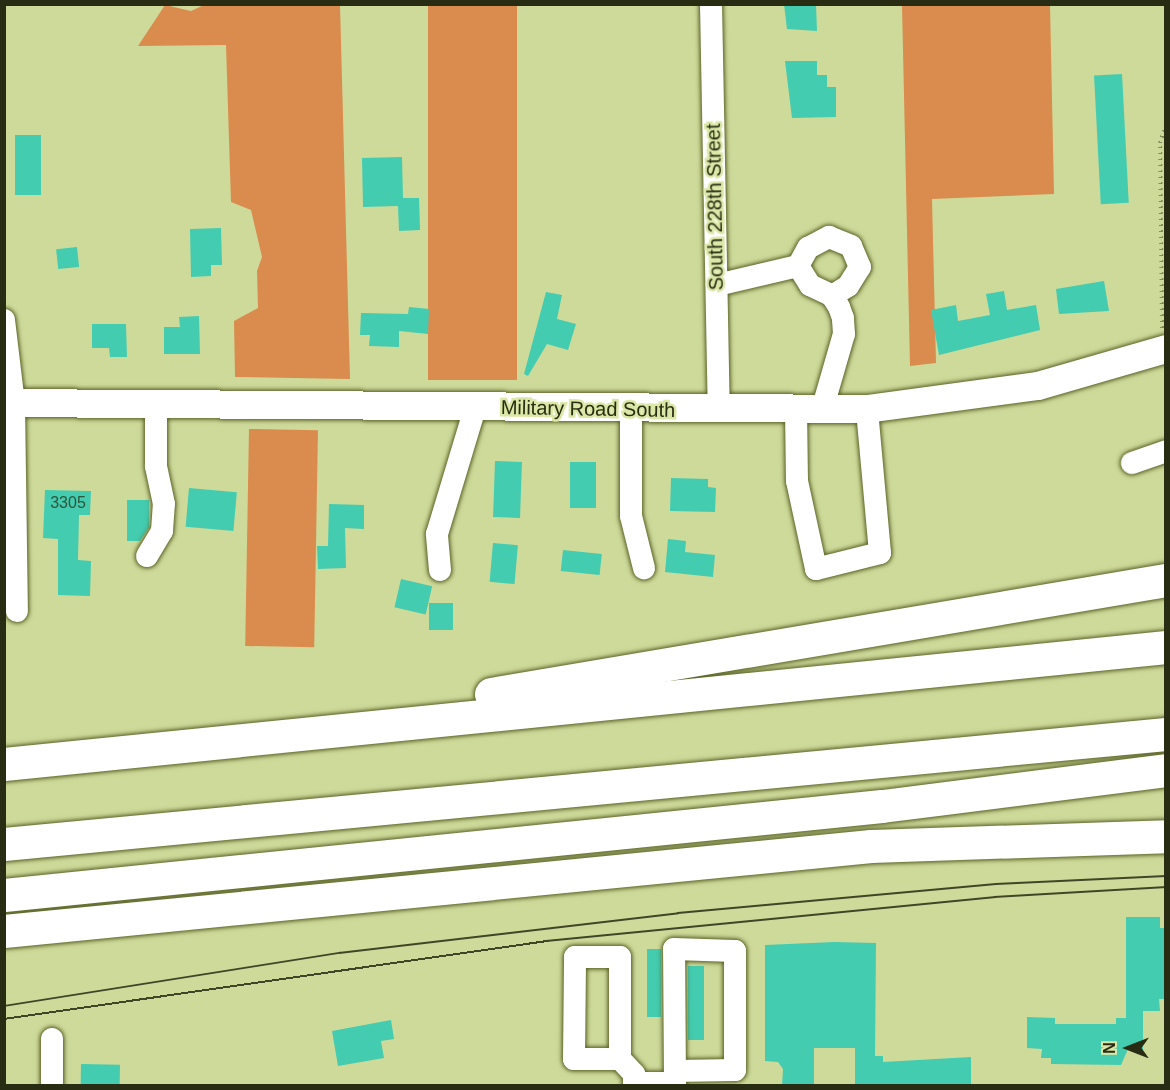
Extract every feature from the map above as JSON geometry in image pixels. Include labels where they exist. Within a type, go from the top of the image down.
[{"type":"highway","points":[[196,745],[1166,580]]},
{"type":"highway","points":[[4,764],[1166,647]]},
{"type":"highway","points":[[4,844],[1166,734]]},
{"type":"highway","points":[[4,895],[882,806],[1166,770]]},
{"type":"highway","points":[[4,931],[870,846],[1166,836]]},
{"type":"main road","name":"Military Road South","points":[[9,403],[631,410],[867,409],[1038,386],[1163,344]]},
{"type":"street","name":"South 228th Street","points":[[711,4],[719,410]]},
{"type":"street","points":[[717,285],[798,266],[818,241],[842,239],[851,246],[860,267],[856,277],[832,296]]},
{"type":"street","points":[[798,266],[810,285],[832,296],[844,334],[809,410],[797,481],[816,569],[880,553],[867,409]]},
{"type":"street","points":[[4,320],[17,611]]},
{"type":"street","points":[[147,556],[162,531],[164,504],[156,466],[156,405]]},
{"type":"street","points":[[440,570],[437,534],[475,408]]},
{"type":"street","points":[[631,410],[631,516],[644,568]]},
{"type":"street","points":[[1132,463],[1166,451]]},
{"type":"street","points":[[620,1059],[574,1059],[575,957],[620,957],[620,1059],[634,1074],[634,1084],[675,1083],[674,949],[735,951],[735,1070],[675,1071]]},
{"type":"street","points":[[52,1039],[52,1086]]},
{"type":"path","points":[[1163,344],[1160,142],[1166,124]]},
{"type":"shaded area","points":[[165,5],[191,11],[204,5],[340,5],[350,379],[235,377],[234,321],[258,308],[257,271],[262,257],[251,210],[231,202],[226,45],[138,46]]},
{"type":"shaded area","points":[[428,5],[517,5],[517,380],[428,380]]},
{"type":"shaded area","points":[[902,5],[1050,5],[1054,194],[932,199],[936,363],[910,366]]},
{"type":"shaded area","points":[[249,429],[318,430],[314,647],[245,646]]},
{"type":"building","points":[[784,4],[816,4],[817,31],[787,29]]},
{"type":"building","points":[[785,61],[817,61],[817,75],[827,75],[827,87],[836,87],[836,117],[792,118]]},
{"type":"building","points":[[1122,74],[1129,203],[1101,204],[1094,75]]},
{"type":"building","points":[[15,135],[41,135],[41,195],[15,195]]},
{"type":"building","points":[[402,157],[403,198],[419,198],[420,230],[399,231],[398,206],[363,207],[362,158]]},
{"type":"building","points":[[221,228],[222,265],[211,265],[211,276],[191,277],[190,229]]},
{"type":"building","points":[[77,247],[79,267],[58,269],[56,249]]},
{"type":"building","points":[[1104,281],[1109,311],[1059,314],[1056,289]]},
{"type":"building","points":[[1004,291],[1007,310],[1036,305],[1040,330],[939,355],[931,310],[956,305],[958,321],[990,315],[986,294]]},
{"type":"building","points":[[546,292],[562,295],[557,319],[576,324],[568,350],[547,344],[528,376],[524,374]]},
{"type":"building","points":[[409,307],[429,309],[428,334],[399,331],[399,347],[369,346],[370,335],[360,335],[361,313],[408,314]]},
{"type":"building","points":[[199,316],[200,354],[164,354],[164,327],[180,327],[179,317]]},
{"type":"building","points":[[92,324],[126,324],[127,357],[110,357],[109,348],[92,348]]},
{"type":"building","points":[[495,461],[522,462],[520,518],[493,517]]},
{"type":"building","points":[[570,462],[596,462],[596,508],[570,508]]},
{"type":"building","points":[[671,478],[708,479],[708,487],[716,488],[715,512],[670,511]]},
{"type":"building","points":[[189,488],[237,492],[233,531],[186,527]]},
{"type":"building","points":[[45,490],[91,491],[90,515],[79,515],[78,560],[91,561],[90,596],[58,595],[58,539],[43,538]]},
{"type":"building","points":[[127,500],[149,500],[149,527],[140,541],[127,541]]},
{"type":"building","points":[[329,504],[364,505],[364,529],[345,528],[346,568],[318,569],[317,546],[328,546]]},
{"type":"building","points":[[668,539],[686,541],[685,552],[715,555],[713,577],[665,572]]},
{"type":"building","points":[[493,543],[518,545],[515,584],[490,582]]},
{"type":"building","points":[[563,550],[602,554],[600,575],[561,571]]},
{"type":"building","points":[[401,579],[432,586],[426,614],[394,607]]},
{"type":"building","points":[[429,603],[453,603],[453,630],[429,630]]},
{"type":"building","points":[[1126,917],[1160,917],[1160,928],[1166,928],[1165,999],[1159,999],[1160,1011],[1143,1011],[1143,1050],[1128,1049],[1121,1065],[1051,1064],[1051,1058],[1041,1058],[1042,1049],[1027,1048],[1027,1017],[1055,1018],[1055,1024],[1116,1024],[1116,1018],[1126,1018]]},
{"type":"building","points":[[876,943],[875,1056],[883,1056],[883,1062],[971,1057],[971,1086],[855,1086],[855,1048],[814,1048],[814,1086],[782,1086],[783,1069],[778,1062],[765,1061],[765,945]]},
{"type":"building","points":[[647,949],[661,949],[661,1017],[647,1017]]},
{"type":"building","points":[[688,966],[704,966],[704,1040],[688,1040]]},
{"type":"building","points":[[391,1020],[394,1039],[381,1041],[384,1058],[338,1066],[332,1031]]},
{"type":"building","points":[[81,1064],[120,1065],[120,1086],[81,1086]]},
{"type":"tram line","points":[[4,1006],[340,953],[678,913],[996,884],[1166,876]]},
{"type":"tram line","points":[[4,1019],[547,941],[995,897],[1166,887]]}]
